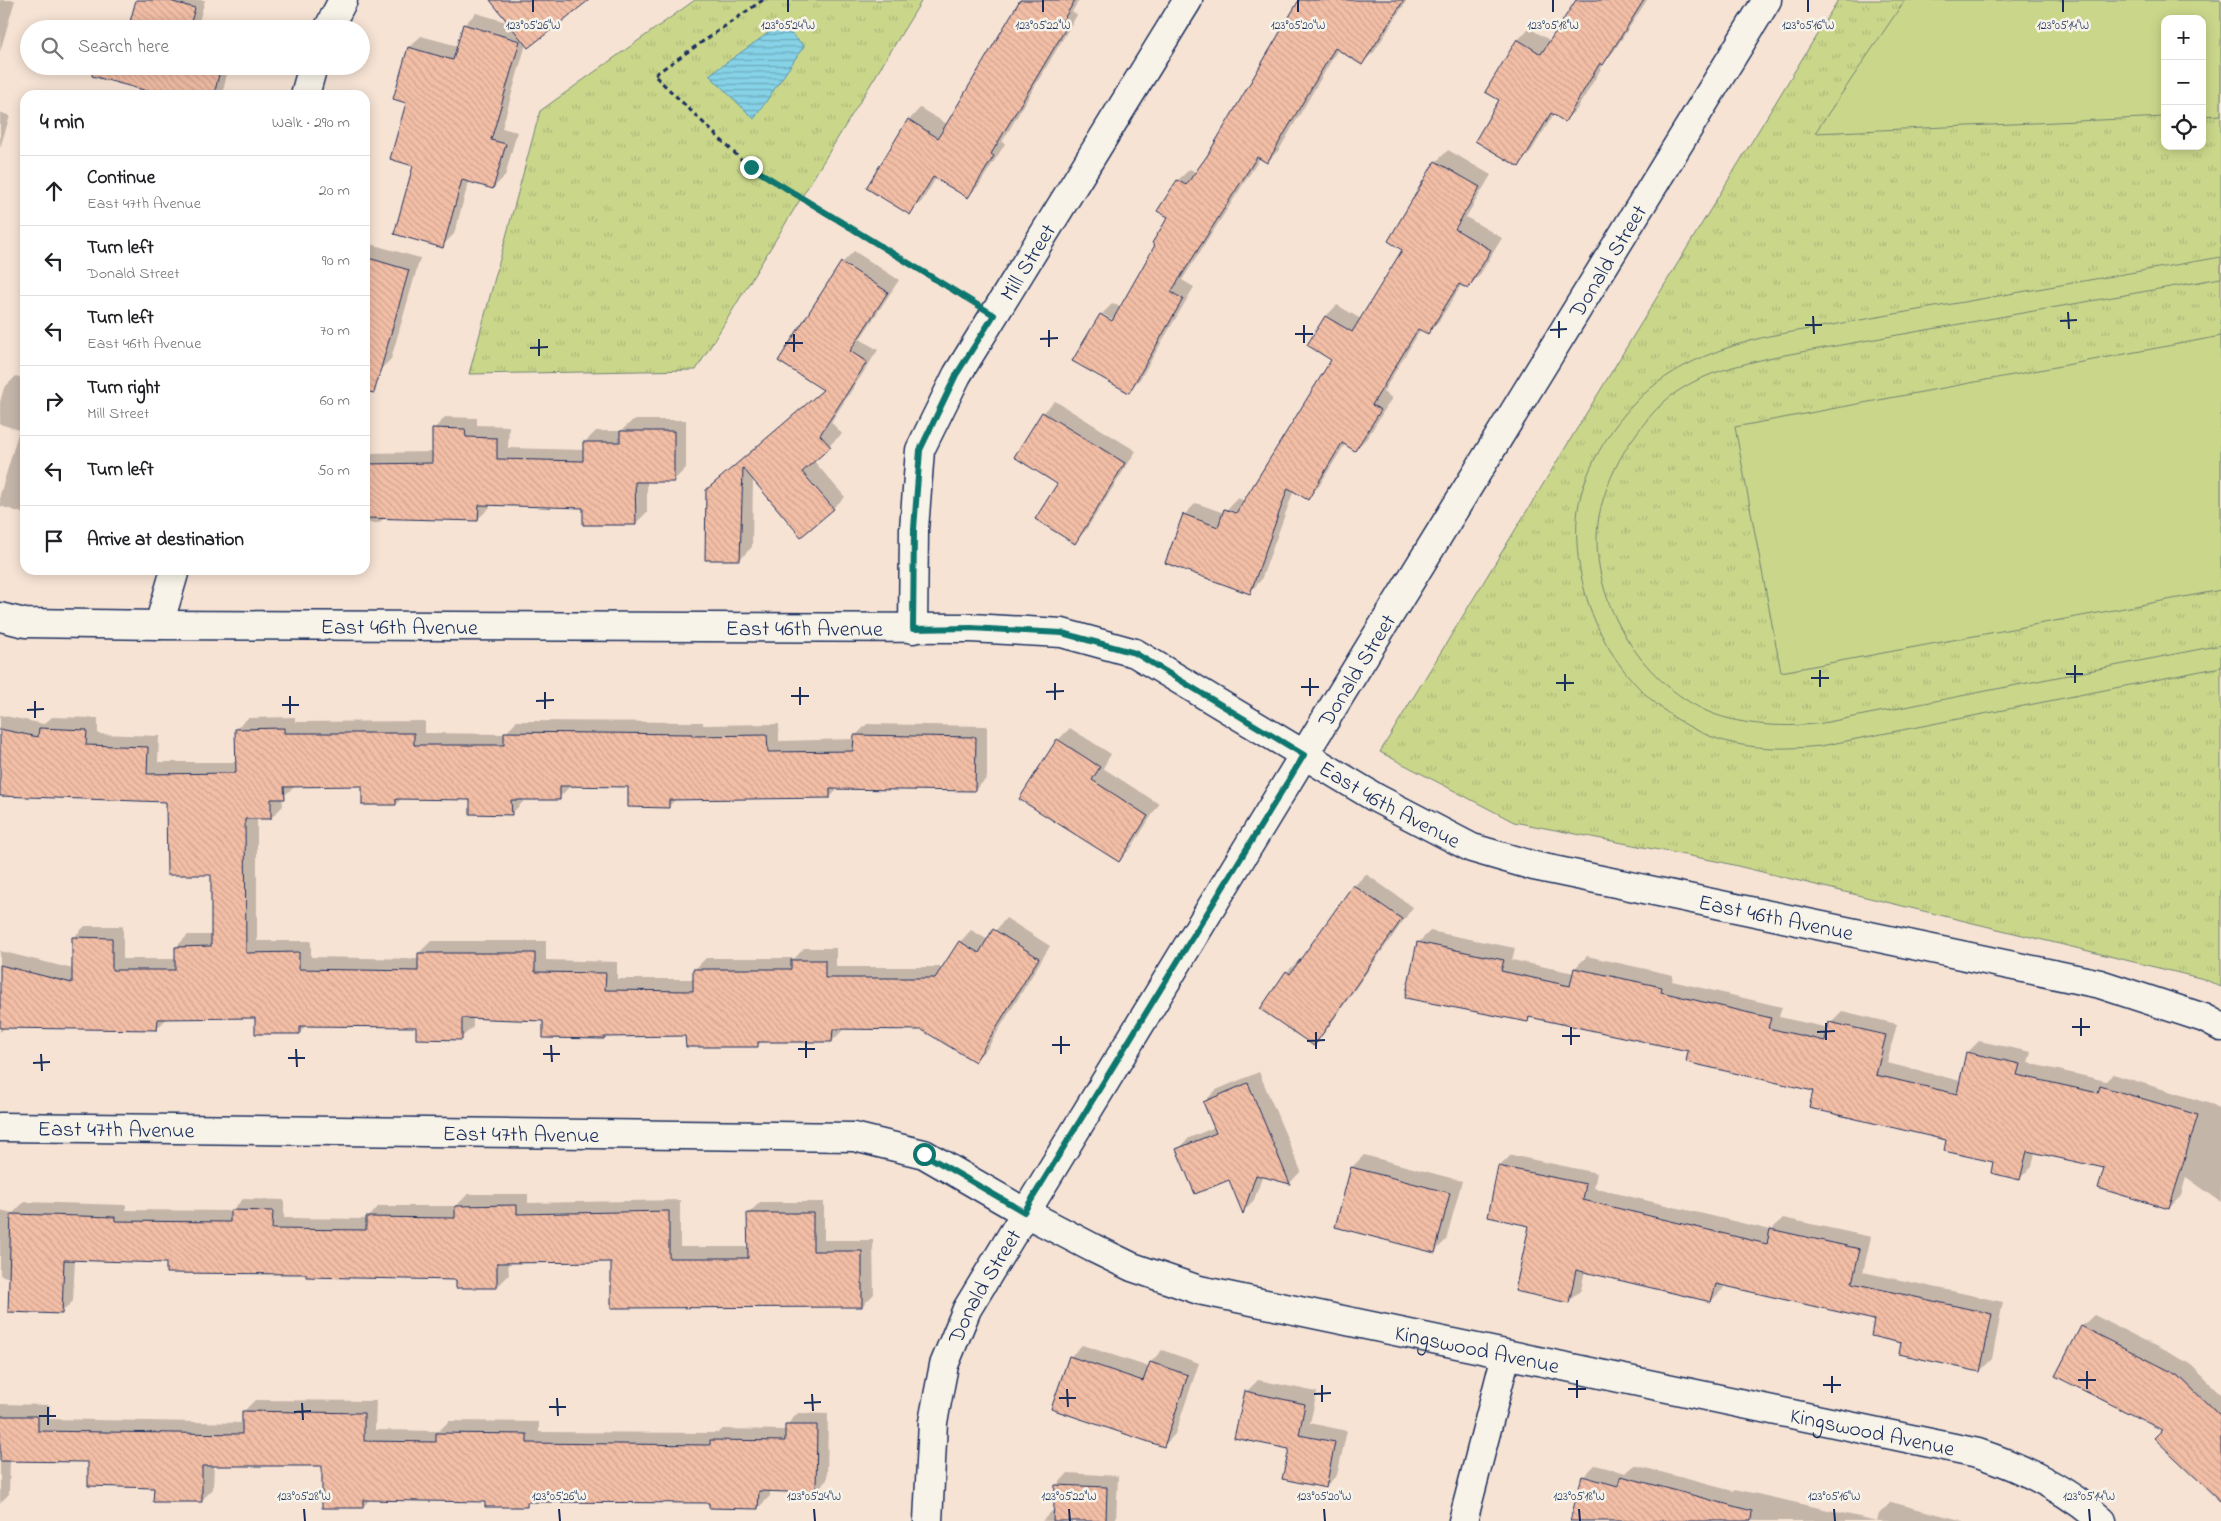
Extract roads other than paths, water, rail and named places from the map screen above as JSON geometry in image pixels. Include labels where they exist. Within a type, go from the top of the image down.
[{"type":"street","points":[[333,20],[343,0]]},
{"type":"street","name":"Mill Street","points":[[913,629],[914,529],[920,450],[956,375],[1188,0]]},
{"type":"street","name":"Donald Street","points":[[928,1521],[933,1422],[944,1365],[967,1309],[1024,1212],[1767,0]]},
{"type":"street","points":[[306,90],[311,75]]},
{"type":"street","points":[[160,625],[174,575]]},
{"type":"street","name":"East 46th Avenue","points":[[0,617],[25,623],[971,628],[1062,633],[1135,653],[1376,798],[1472,848],[1525,864],[1682,898],[2100,984],[2204,1018],[2221,1027]]},
{"type":"street","name":"East 47th Avenue","points":[[0,1127],[854,1137],[924,1154],[1024,1212]]},
{"type":"street","name":"Kingswood Avenue","points":[[1024,1212],[1132,1267],[1199,1290],[1978,1453],[2009,1464],[2041,1479],[2069,1496],[2102,1521]]},
{"type":"street","points":[[1463,1521],[1506,1355]]},
{"type":"water","points":[[781,24],[804,46],[754,119],[709,75]]}]
